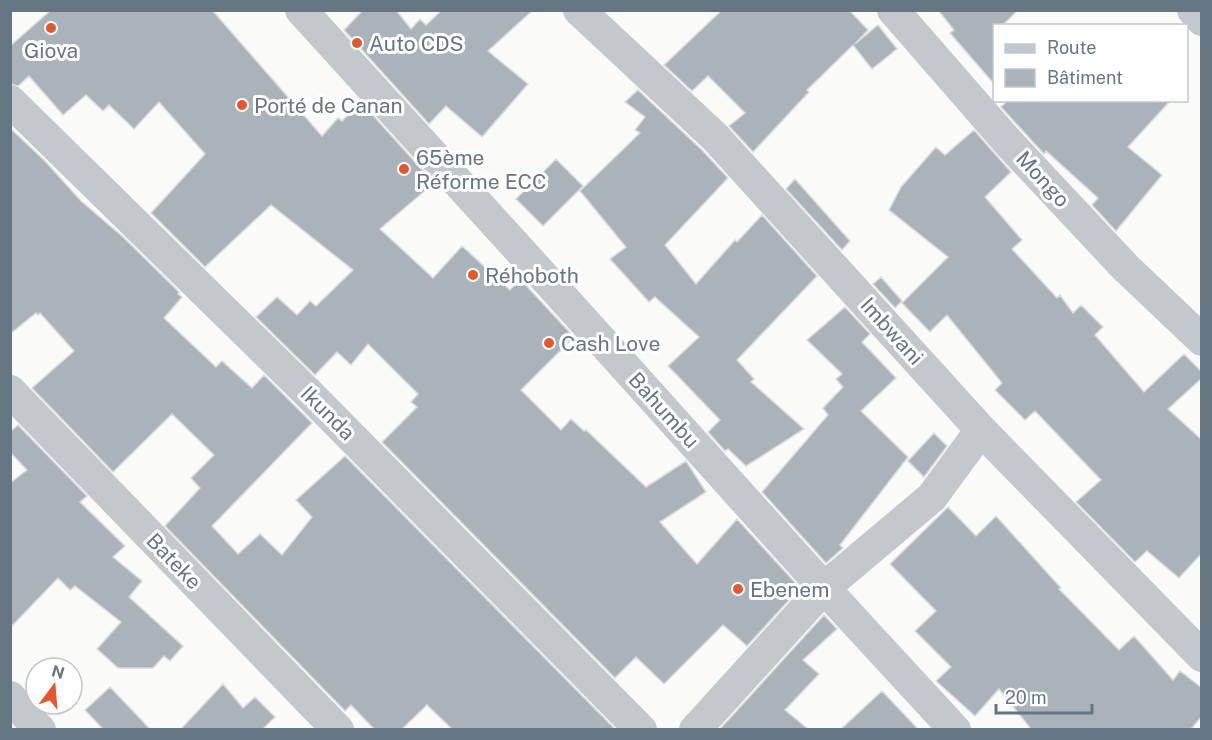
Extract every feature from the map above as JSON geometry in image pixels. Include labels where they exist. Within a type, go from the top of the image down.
[{"type":"street","name":"Bahumbu","points":[[301,10],[824,588],[955,729]]},
{"type":"street","name":"Imbwani","points":[[579,10],[715,137],[981,430],[1202,656]]},
{"type":"street","name":"Mongo","points":[[893,10],[1006,141],[1125,267],[1202,340]]},
{"type":"street","points":[[1193,10],[1202,20]]},
{"type":"street","name":"Ikunda","points":[[10,101],[309,394],[641,729]]},
{"type":"street","name":"Bateke","points":[[10,391],[338,729]]},
{"type":"street","points":[[695,729],[824,588],[932,497],[981,430]]},
{"type":"street","points":[[10,697],[40,729]]},
{"type":"building","points":[[51,10],[212,10],[322,136],[338,118],[342,121],[361,102],[434,183],[380,229],[433,278],[462,246],[510,290],[520,279],[574,337],[521,390],[561,430],[571,419],[584,431],[586,430],[646,487],[686,461],[706,492],[660,522],[697,564],[737,519],[800,588],[747,646],[723,625],[664,684],[636,657],[615,678],[382,442],[417,407],[411,402],[418,394],[368,344],[351,365],[337,352],[315,375],[256,317],[277,297],[297,315],[310,301],[316,306],[353,270],[271,205],[205,267],[151,213],[205,154],[159,102],[134,129],[109,105],[103,111],[86,95],[63,115],[29,76],[18,86],[10,84],[10,46]]},
{"type":"building","points":[[363,10],[396,10],[411,29],[420,19],[426,25],[442,10],[533,10],[488,51],[528,84],[482,137],[446,106],[429,124],[344,30]]},
{"type":"building","points":[[722,10],[849,10],[868,30],[855,44],[878,25],[897,49],[872,69],[853,45],[807,90],[809,92],[753,152],[729,126],[745,113],[708,76],[692,91],[664,65]]},
{"type":"building","points":[[938,10],[1018,10],[1004,24],[993,24],[993,83],[950,33],[954,30]]},
{"type":"building","points":[[638,90],[702,150],[728,178],[665,245],[696,284],[735,240],[737,242],[762,215],[817,276],[737,360],[754,379],[751,382],[804,429],[746,466],[728,449],[725,451],[708,432],[720,420],[668,366],[699,337],[655,297],[649,302],[610,259],[626,247],[580,191],[640,133],[635,130],[645,117],[625,102]]},
{"type":"building","points":[[1006,102],[1169,102],[1128,147],[1162,175],[1116,231],[1092,205],[1098,198],[1046,151],[1044,154],[1001,107]]},
{"type":"building","points":[[10,128],[45,161],[81,201],[122,236],[179,292],[178,294],[182,297],[164,318],[216,367],[222,361],[252,388],[264,375],[312,423],[212,526],[238,554],[260,534],[282,555],[312,517],[296,500],[345,456],[615,729],[452,729],[427,705],[402,729],[374,729],[351,705],[345,711],[165,526],[200,488],[191,478],[214,455],[172,414],[113,472],[32,388],[74,351],[40,313],[38,315],[36,313],[10,334]]},
{"type":"building","points":[[974,130],[1011,172],[985,197],[1022,240],[1012,249],[1057,298],[1060,295],[1073,313],[1081,305],[1103,327],[1095,335],[1144,392],[1184,354],[1202,372],[1202,378],[1168,409],[1202,440],[1202,553],[1179,578],[1147,551],[1135,562],[1076,502],[1101,480],[1035,411],[1025,420],[995,390],[1002,383],[947,315],[930,332],[902,303],[948,257],[889,210],[901,187],[936,147],[945,155]]},
{"type":"building","points":[[556,159],[583,186],[543,226],[516,199]]},
{"type":"building","points":[[795,179],[850,241],[842,250],[786,189]]},
{"type":"building","points":[[881,277],[902,301],[895,308],[873,284]]},
{"type":"building","points":[[845,307],[870,334],[862,342],[896,378],[861,411],[908,457],[840,545],[843,548],[826,563],[762,492],[828,415],[823,408],[843,387],[836,379],[842,374],[807,340]]},
{"type":"building","points":[[18,425],[87,496],[80,502],[125,546],[113,557],[142,581],[129,597],[183,646],[170,661],[164,656],[153,668],[118,668],[97,649],[121,622],[75,586],[70,590],[58,578],[10,628],[10,483],[27,470],[10,452],[10,432]]},
{"type":"building","points":[[934,433],[947,446],[924,477],[908,461]]},
{"type":"building","points":[[948,507],[976,536],[996,516],[1061,588],[1059,589],[1119,650],[1134,636],[1173,680],[1180,671],[1202,688],[1202,716],[1191,729],[1031,729],[999,689],[975,716],[936,681],[951,667],[915,631],[936,611],[890,564]]},
{"type":"building","points":[[824,615],[837,629],[803,660],[819,674],[785,710],[808,729],[720,729]]},
{"type":"building","points":[[223,684],[243,708],[255,697],[275,717],[263,729],[181,729]]},
{"type":"building","points":[[110,687],[150,729],[103,729],[85,710]]},
{"type":"building","points":[[882,691],[918,729],[841,729]]},
{"type":"place","name":"Giova","points":[[51,28]]},
{"type":"place","name":"Auto CDS","points":[[357,43]]},
{"type":"place","name":"Porté de Canan","points":[[242,105]]},
{"type":"place","name":"65ème Réforme ECC","points":[[404,169]]},
{"type":"place","name":"Réhoboth","points":[[473,275]]},
{"type":"place","name":"Cash Love","points":[[549,343]]},
{"type":"place","name":"Ebenem","points":[[738,589]]}]
